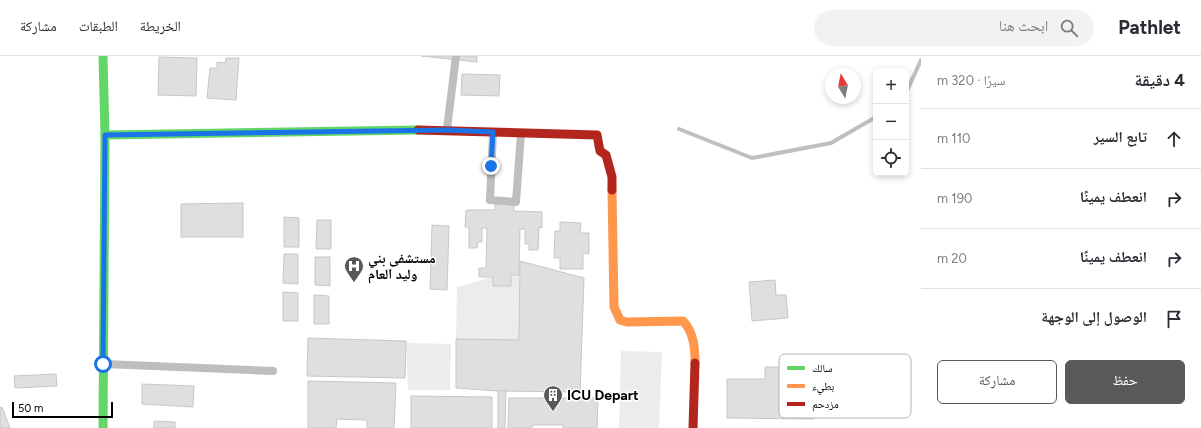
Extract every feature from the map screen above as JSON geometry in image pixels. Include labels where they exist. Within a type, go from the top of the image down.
[{"type":"street","points":[[103,56],[105,135],[103,428]]},
{"type":"street","points":[[105,135],[447,130],[597,134],[600,151],[606,155],[612,177],[614,307],[620,320],[627,322],[683,321],[689,327],[694,339],[693,428]]},
{"type":"lane","points":[[447,130],[456,56]]},
{"type":"lane","points":[[493,132],[490,200],[516,202],[521,132]]},
{"type":"lane","points":[[103,364],[272,371]]},
{"type":"shaded area","points":[[511,275],[519,275],[519,340],[456,339],[457,287],[493,277],[493,286],[511,286]]},
{"type":"shaded area","points":[[406,341],[410,343],[451,344],[450,390],[408,390]]},
{"type":"shaded area","points":[[621,351],[662,352],[659,428],[619,428]]},
{"type":"building","points":[[421,56],[477,56],[477,62]]},
{"type":"building","points":[[159,57],[197,58],[196,96],[158,95]]},
{"type":"building","points":[[226,58],[239,58],[236,100],[207,98],[210,68],[217,68],[217,62],[225,63]]},
{"type":"building","points":[[462,74],[500,75],[499,96],[461,95]]},
{"type":"building","points":[[495,202],[514,203],[514,211],[542,212],[542,228],[539,227],[538,250],[529,250],[529,244],[525,244],[525,229],[520,229],[519,275],[511,275],[511,286],[493,286],[493,277],[479,277],[479,268],[486,268],[487,228],[482,228],[482,242],[478,242],[477,248],[469,248],[469,227],[465,227],[466,210],[495,210]]},
{"type":"building","points":[[243,203],[243,237],[181,237],[181,204]]},
{"type":"building","points":[[284,217],[299,218],[299,247],[284,247]]},
{"type":"building","points":[[317,220],[331,220],[331,249],[316,249]]},
{"type":"building","points":[[560,222],[581,223],[580,233],[589,233],[589,254],[583,253],[583,269],[560,269],[560,258],[554,258],[555,231],[560,231]]},
{"type":"building","points":[[432,225],[449,226],[447,290],[430,289]]},
{"type":"building","points":[[284,254],[298,254],[298,284],[283,283]]},
{"type":"building","points":[[315,257],[330,257],[330,286],[315,285]]},
{"type":"building","points":[[520,261],[584,278],[580,392],[498,391],[456,388],[456,339],[519,340]]},
{"type":"building","points":[[775,280],[776,295],[786,295],[788,318],[752,321],[749,282]]},
{"type":"building","points":[[283,292],[298,293],[298,321],[283,321]]},
{"type":"building","points":[[314,295],[329,296],[329,324],[314,324]]},
{"type":"building","points":[[308,338],[406,341],[405,378],[307,376]]},
{"type":"building","points":[[765,367],[779,367],[779,418],[814,419],[727,418],[727,379],[765,379]]},
{"type":"building","points":[[56,374],[57,386],[15,388],[14,376]]},
{"type":"building","points":[[308,381],[396,383],[394,428],[367,428],[367,420],[337,419],[336,428],[308,428]]},
{"type":"building","points":[[142,384],[194,386],[193,407],[142,404]]},
{"type":"building","points":[[498,391],[506,391],[505,428],[498,428]]},
{"type":"building","points":[[411,396],[492,397],[492,428],[411,428]]},
{"type":"building","name":"ICU Depart","points":[[509,398],[598,398],[597,428],[563,428],[563,425],[532,425],[532,428],[508,428]]},
{"type":"building","points":[[2,407],[10,428],[0,428],[0,408]]},
{"type":"building","points":[[154,421],[175,422],[175,428],[154,428]]},
{"type":"waterway","points":[[909,86],[921,60]]},
{"type":"waterway","points":[[679,129],[752,158],[831,143],[873,119]]},
{"type":"traffic: fast","points":[[103,56],[105,135],[103,428]]},
{"type":"traffic: fast","points":[[105,135],[418,130]]},
{"type":"traffic: slow","points":[[612,190],[614,307],[620,320],[627,322],[683,321],[687,325],[692,335],[695,363]]},
{"type":"traffic: jam","points":[[418,130],[597,135],[600,151],[606,155],[612,177],[612,190]]},
{"type":"traffic: jam","points":[[693,428],[695,363]]},
{"type":"place","name":"مستشفى بني وليد العام","points":[[354,283]]},
{"type":"place","name":"ICU Depart","points":[[553,412]]},
{"type":"route","points":[[103,364],[105,135],[447,130],[493,132],[491,166]]}]
